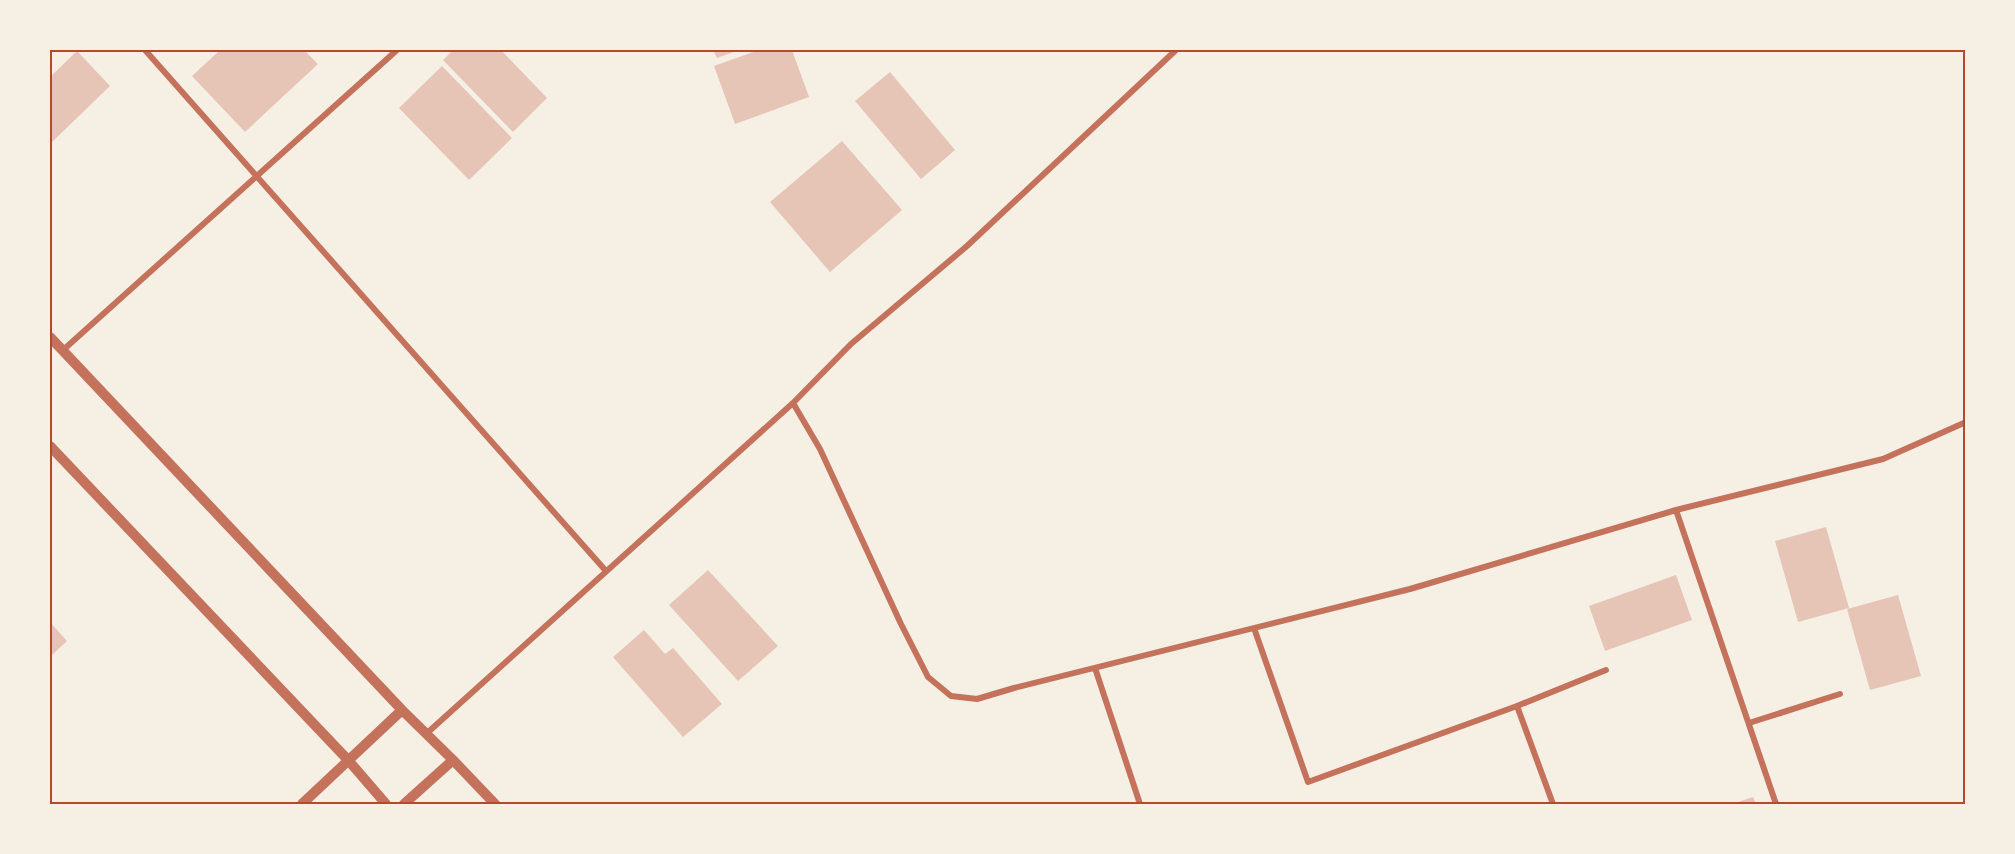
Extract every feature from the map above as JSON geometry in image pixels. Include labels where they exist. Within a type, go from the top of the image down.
[{"type":"street","points":[[145,50],[606,571]]},
{"type":"street","points":[[62,351],[397,50]]},
{"type":"street","points":[[426,734],[793,403],[851,344],[967,246],[1176,50]]},
{"type":"street","points":[[50,337],[402,710],[495,804]]},
{"type":"street","points":[[793,403],[820,449],[928,677],[951,696],[977,699],[1410,589],[1676,510],[1883,459],[1965,422]]},
{"type":"street","points":[[50,446],[348,760],[386,804]]},
{"type":"street","points":[[1676,510],[1776,804]]},
{"type":"street","points":[[1254,628],[1308,782],[1517,706],[1606,670]]},
{"type":"street","points":[[1095,668],[1140,804]]},
{"type":"street","points":[[1749,723],[1839,694]]},
{"type":"street","points":[[1517,706],[1553,804]]},
{"type":"street","points":[[302,804],[402,710]]},
{"type":"street","points":[[404,804],[453,760]]},
{"type":"building","points":[[220,50],[304,50],[318,64],[245,132],[192,76]]},
{"type":"building","points":[[453,50],[501,50],[547,98],[513,132],[443,60]]},
{"type":"building","points":[[713,50],[739,50],[717,58]]},
{"type":"building","points":[[759,50],[792,50],[809,97],[735,124],[714,66]]},
{"type":"building","points":[[77,51],[110,86],[50,144],[50,77]]},
{"type":"building","points":[[442,66],[512,138],[469,180],[399,108]]},
{"type":"building","points":[[890,72],[955,150],[921,179],[855,101]]},
{"type":"building","points":[[842,141],[902,210],[830,272],[770,202]]},
{"type":"building","points":[[1826,527],[1849,608],[1798,622],[1775,541]]},
{"type":"building","points":[[708,570],[778,646],[738,681],[669,605]]},
{"type":"building","points":[[1676,575],[1692,620],[1605,651],[1589,606]]},
{"type":"building","points":[[1898,595],[1921,676],[1870,690],[1847,609]]},
{"type":"building","points":[[50,622],[67,641],[50,657]]},
{"type":"building","points":[[644,630],[665,654],[673,648],[722,704],[683,737],[613,657]]},
{"type":"building","points":[[1753,797],[1756,804],[1732,804]]}]
